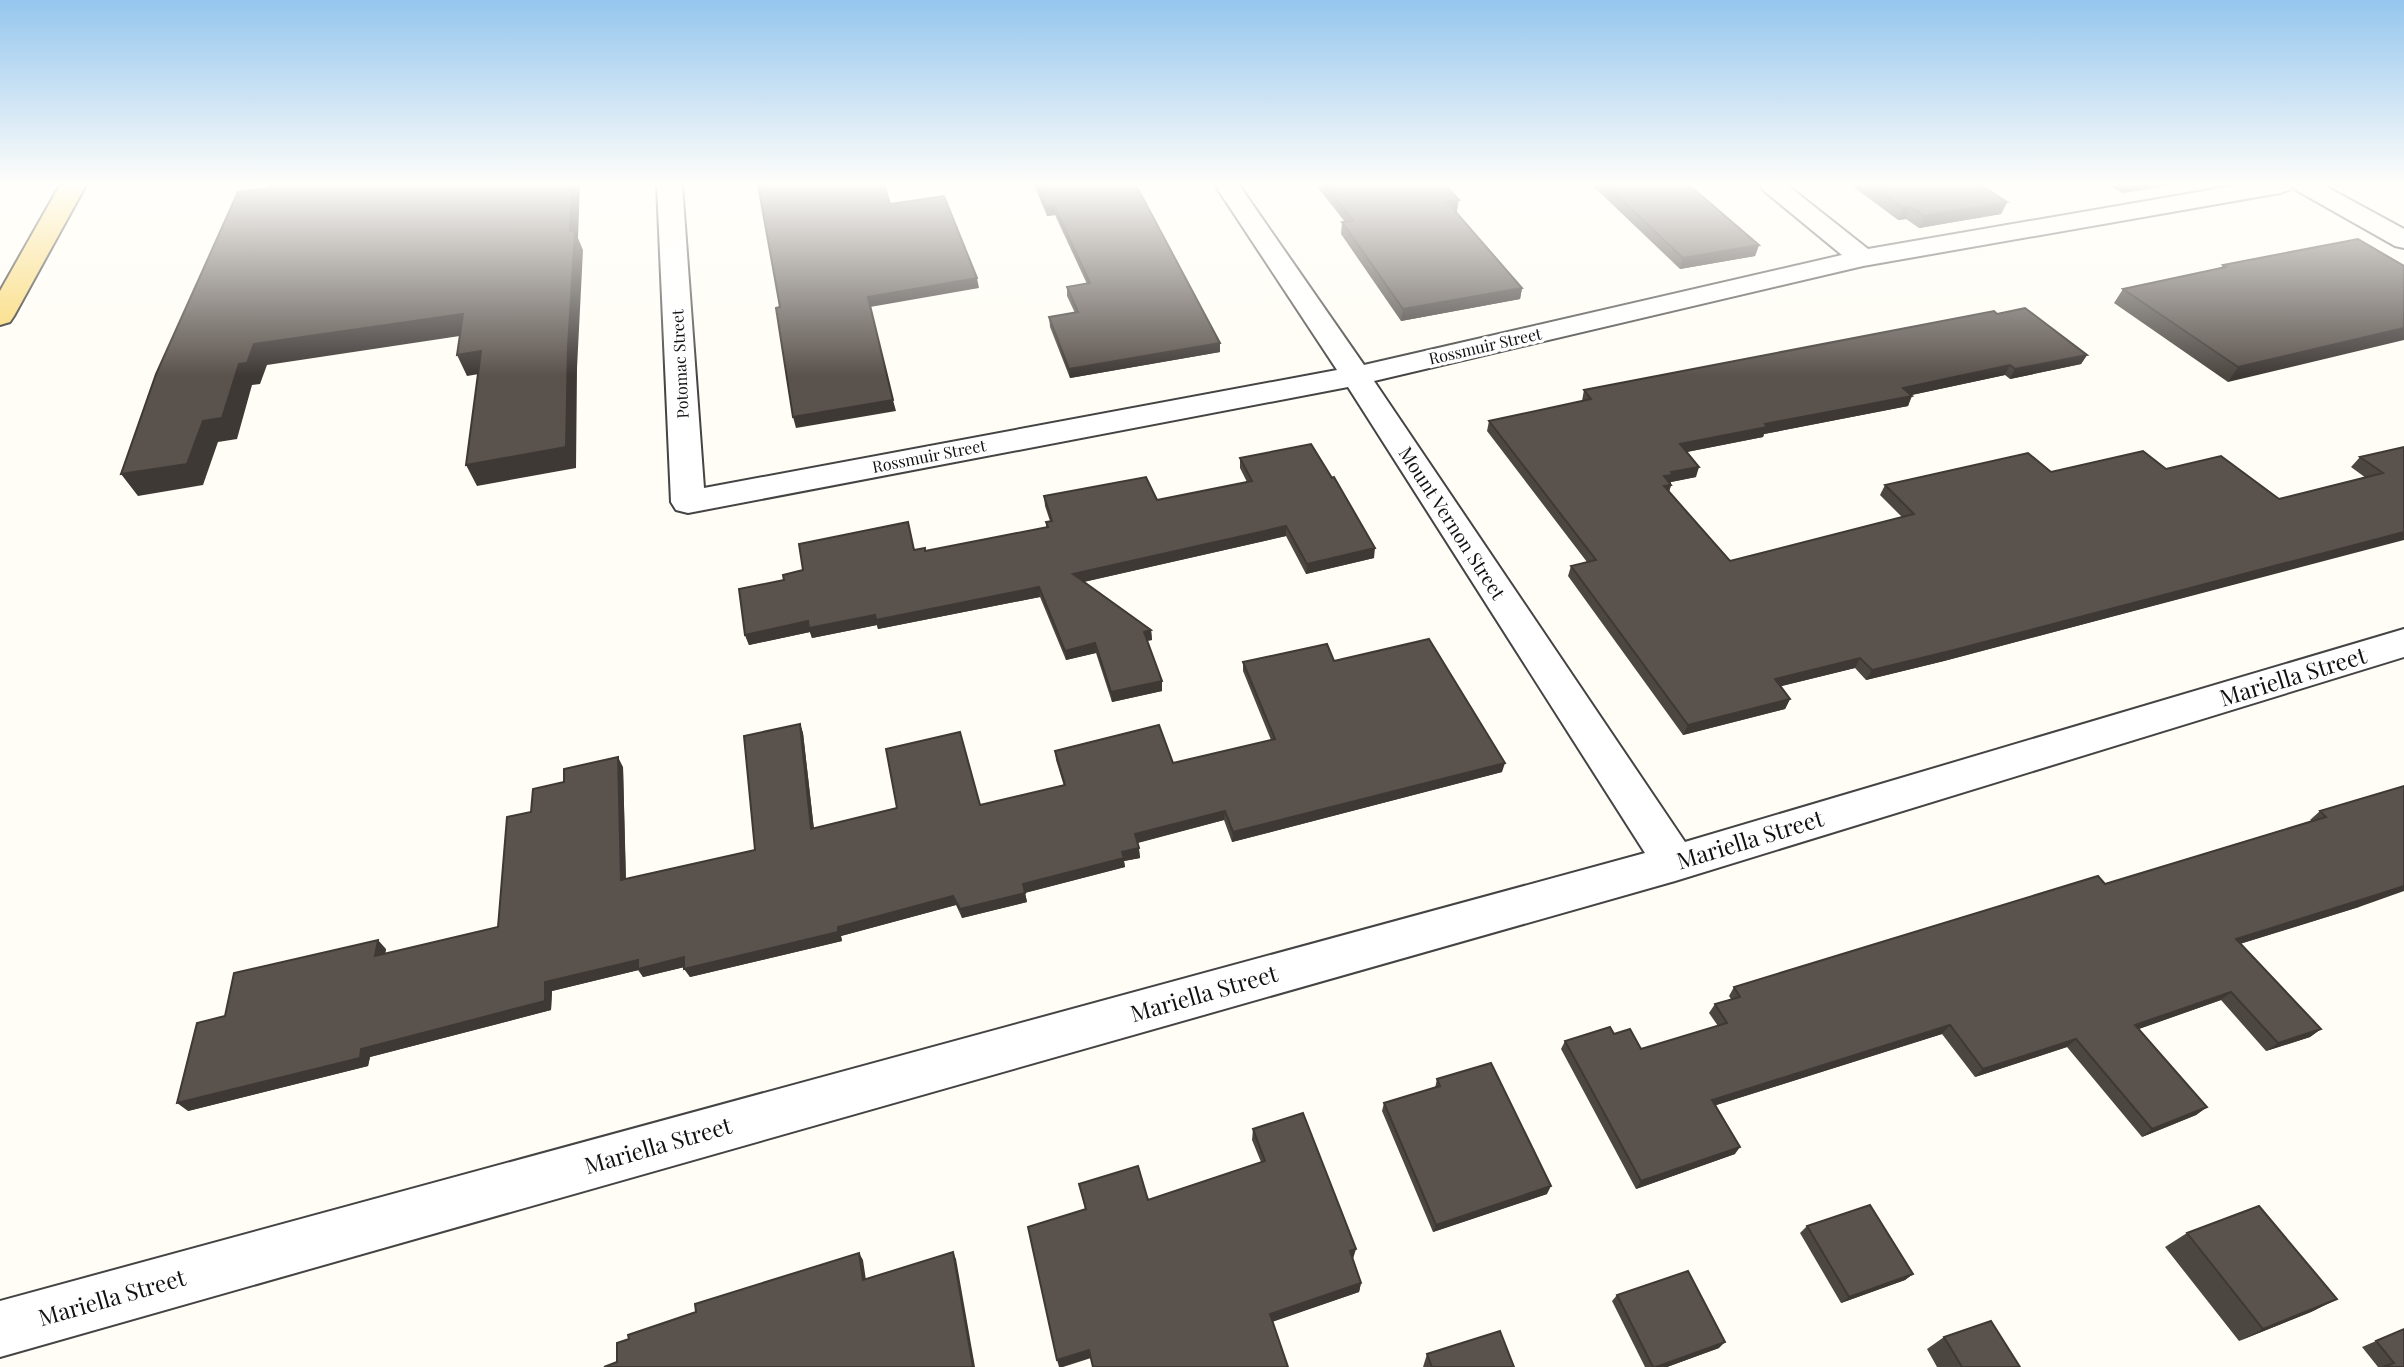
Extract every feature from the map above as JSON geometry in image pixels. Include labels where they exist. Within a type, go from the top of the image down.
[{"type":"main road","points":[[0,316],[37,249]]},
{"type":"street","name":"Potomac Street","points":[[673,249],[688,502]]},
{"type":"street","name":"Mount Vernon Street","points":[[1270,249],[1675,863]]},
{"type":"street","points":[[1852,249],[1863,258]]},
{"type":"street","name":"Rossmuir Street","points":[[688,502],[1356,376],[1863,258],[1916,249]]},
{"type":"street","name":"Mariella Street","points":[[0,1329],[1675,863],[2404,643]]},
{"type":"building","points":[[212,249],[574,249],[566,447],[466,465],[481,351],[457,355],[463,314],[254,344],[247,363],[239,364],[222,418],[203,421],[187,464],[121,474],[156,374]]},
{"type":"building","points":[[770,249],[965,249],[977,278],[868,297],[893,400],[793,417],[776,308],[780,307]]},
{"type":"building","points":[[1074,249],[1170,249],[1220,343],[1069,369],[1049,317],[1078,312],[1067,287],[1090,283]]},
{"type":"building","points":[[1361,249],[1488,249],[1522,288],[1403,309]]},
{"type":"building","points":[[1673,249],[1737,249],[1683,258]]},
{"type":"building","points":[[2307,249],[2375,249],[2404,266],[2404,328],[2238,367],[2123,289],[2226,267],[2223,265]]},
{"type":"building","points":[[2025,308],[2087,355],[2015,369],[2010,365],[1903,388],[1912,396],[1765,424],[1767,427],[1680,444],[1699,467],[1671,472],[1673,475],[1664,476],[1671,485],[1664,486],[1730,561],[1914,514],[1885,485],[2028,453],[2051,472],[2143,451],[2166,469],[2221,456],[2279,499],[2383,473],[2360,457],[2404,447],[2404,532],[1872,670],[1860,658],[1775,679],[1790,699],[1688,725],[1571,566],[1596,560],[1489,421],[1591,399],[1584,390],[1994,311],[1997,314]]},
{"type":"building","points":[[1311,444],[1332,478],[1334,477],[1375,548],[1307,564],[1286,526],[1073,574],[1151,630],[1144,632],[1162,681],[1111,692],[1095,643],[1065,651],[1039,587],[876,620],[875,615],[809,628],[808,621],[745,635],[739,589],[784,580],[783,575],[803,570],[799,544],[908,522],[914,550],[925,548],[925,551],[1048,527],[1046,522],[1052,521],[1044,496],[1146,477],[1157,500],[1252,481],[1240,458]]},
{"type":"building","points":[[1429,639],[1505,763],[1233,832],[1225,811],[1135,834],[1139,848],[1122,852],[1124,858],[1023,884],[1025,893],[960,909],[953,896],[838,927],[838,932],[684,969],[684,957],[638,969],[638,960],[545,982],[545,1001],[361,1049],[360,1058],[177,1103],[197,1023],[225,1016],[234,973],[378,940],[375,956],[498,927],[507,817],[531,812],[533,789],[564,782],[564,769],[618,757],[621,880],[755,850],[744,736],[800,724],[811,829],[897,808],[886,749],[960,732],[980,805],[1065,785],[1055,751],[1159,725],[1173,763],[1275,739],[1243,662],[1327,644],[1334,661]]},
{"type":"building","points":[[2404,786],[2404,886],[2236,939],[2321,1029],[2278,1043],[2231,992],[2135,1025],[2207,1107],[2152,1129],[2076,1039],[1983,1069],[1950,1025],[1712,1100],[1740,1147],[1641,1181],[1565,1041],[1610,1027],[1614,1034],[1630,1029],[1641,1049],[1727,1023],[1715,1004],[1740,997],[1734,987],[2098,876],[2105,884],[2326,817],[2320,811]]},
{"type":"building","points":[[1491,1063],[1551,1186],[1436,1225],[1384,1103],[1440,1086],[1437,1079]]},
{"type":"building","points":[[1303,1113],[1356,1249],[1350,1251],[1361,1283],[1270,1314],[1288,1367],[1093,1367],[1089,1350],[1057,1360],[1028,1227],[1086,1209],[1079,1184],[1138,1166],[1148,1200],[1265,1161],[1253,1129]]},
{"type":"building","points":[[1870,1205],[1913,1274],[1849,1297],[1807,1226]]},
{"type":"building","points":[[2259,1206],[2337,1299],[2263,1329],[2187,1233]]},
{"type":"building","points":[[953,1252],[973,1367],[604,1367],[617,1362],[617,1343],[629,1339],[628,1335],[696,1312],[695,1304],[859,1253],[863,1280]]},
{"type":"building","points":[[1688,1271],[1725,1342],[1653,1367],[1617,1295]]},
{"type":"building","points":[[1991,1321],[2020,1367],[1962,1367],[1944,1337]]},
{"type":"building","points":[[2404,1329],[2404,1367],[2383,1367],[2394,1363],[2376,1341]]},
{"type":"building","points":[[1500,1331],[1514,1367],[1432,1367],[1427,1354]]}]
